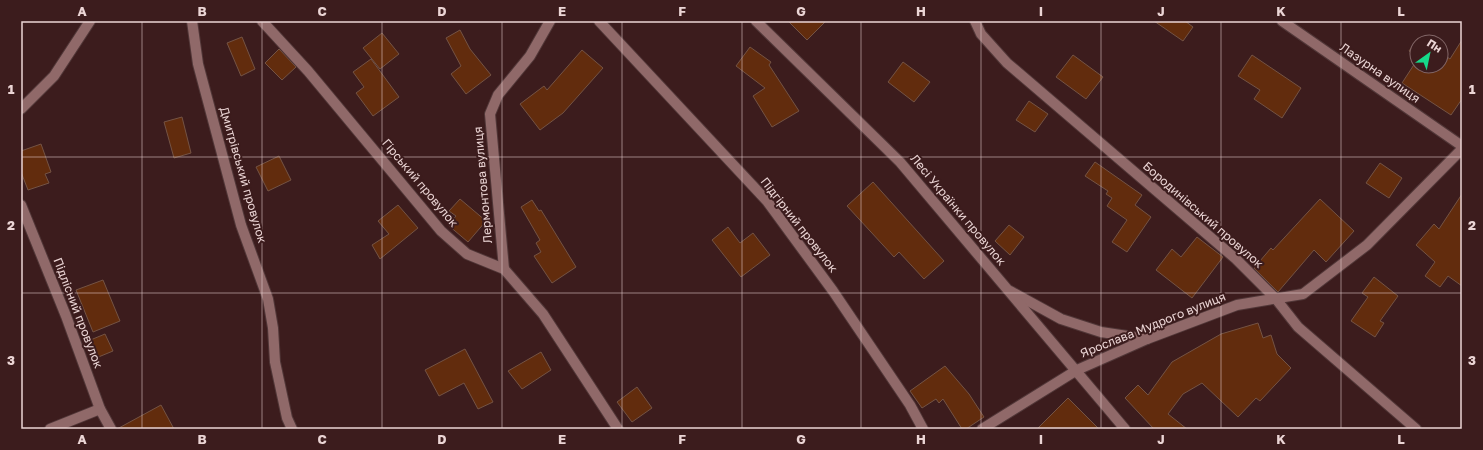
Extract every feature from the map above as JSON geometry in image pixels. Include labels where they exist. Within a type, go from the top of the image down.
[{"type":"street","points":[[21,109],[54,76],[90,21]]},
{"type":"street","name":"Дмитрівський провулок","points":[[192,21],[198,64],[241,225],[268,299],[273,328],[275,362],[287,418],[292,429]]},
{"type":"street","name":"Гірський провулок","points":[[262,21],[308,71],[441,231],[467,254],[504,269],[543,314],[618,429]]},
{"type":"street","name":"Лермонтова вулиця","points":[[504,269],[490,114],[498,95],[530,56],[550,21]]},
{"type":"street","name":"Підгірний провулок","points":[[599,21],[767,201],[833,291],[910,405],[923,429]]},
{"type":"street","name":"Лесі Українки провулок","points":[[756,21],[900,162],[1125,429]]},
{"type":"street","name":"Бородинівський провулок","points":[[975,21],[981,34],[1007,63],[1236,259],[1276,299],[1298,327],[1416,429]]},
{"type":"street","name":"Лазурна вулиця","points":[[1282,21],[1462,146]]},
{"type":"street","name":"Ярослава Мудрого вулиця","points":[[982,429],[1076,370],[1147,339],[1237,305],[1303,294],[1367,246],[1462,149]]},
{"type":"street","name":"Підлісний провулок","points":[[21,205],[64,309],[100,409],[111,429]]},
{"type":"street","points":[[1010,291],[1061,319],[1102,332],[1147,339]]},
{"type":"street","points":[[50,429],[100,409]]},
{"type":"building","points":[[788,21],[826,21],[807,40]]},
{"type":"building","points":[[1154,21],[1185,21],[1193,27],[1183,41]]},
{"type":"building","points":[[460,30],[470,49],[491,75],[466,94],[451,74],[461,66],[446,38]]},
{"type":"building","points":[[382,33],[399,54],[380,69],[363,48]]},
{"type":"building","points":[[242,37],[255,69],[241,76],[227,43]]},
{"type":"building","points":[[1462,40],[1462,99],[1451,115],[1402,83],[1409,72],[1409,74],[1449,74],[1449,58],[1450,59]]},
{"type":"building","points":[[750,47],[771,62],[769,65],[799,111],[772,127],[753,96],[765,88],[736,66]]},
{"type":"building","points":[[279,49],[296,67],[282,80],[265,63]]},
{"type":"building","points":[[582,50],[603,68],[563,113],[540,130],[520,104],[544,86],[547,90]]},
{"type":"building","points":[[1073,55],[1103,77],[1086,99],[1056,77]]},
{"type":"building","points":[[1252,55],[1301,88],[1282,118],[1254,99],[1260,90],[1238,76]]},
{"type":"building","points":[[371,59],[399,97],[373,116],[356,93],[364,87],[353,72]]},
{"type":"building","points":[[903,62],[930,82],[914,102],[888,82]]},
{"type":"building","points":[[1029,101],[1048,114],[1035,132],[1016,120]]},
{"type":"building","points":[[182,117],[191,153],[174,158],[164,122]]},
{"type":"building","points":[[41,144],[51,172],[45,174],[49,183],[28,190],[21,172],[21,151]]},
{"type":"building","points":[[279,156],[291,180],[268,191],[256,167]]},
{"type":"building","points":[[1095,162],[1142,195],[1135,205],[1151,217],[1127,252],[1112,242],[1127,220],[1107,206],[1112,198],[1106,194],[1108,191],[1085,176]]},
{"type":"building","points":[[1380,163],[1402,178],[1389,198],[1366,183]]},
{"type":"building","points":[[873,182],[944,261],[924,279],[899,252],[894,257],[847,206]]},
{"type":"building","points":[[1462,194],[1462,286],[1448,276],[1440,287],[1425,276],[1435,262],[1416,245],[1434,224],[1439,229]]},
{"type":"building","points":[[460,199],[486,221],[468,242],[448,225],[456,216],[449,211]]},
{"type":"building","points":[[1320,199],[1354,231],[1326,262],[1314,250],[1278,292],[1254,268],[1271,248],[1273,250]]},
{"type":"building","points":[[532,200],[539,211],[541,210],[576,267],[552,283],[534,256],[541,252],[536,243],[540,240],[521,207]]},
{"type":"building","points":[[398,205],[418,228],[380,259],[372,245],[389,234],[378,221]]},
{"type":"building","points":[[1009,225],[1024,237],[1010,255],[995,241]]},
{"type":"building","points":[[728,227],[740,243],[753,233],[770,255],[741,277],[712,240]]},
{"type":"building","points":[[1197,237],[1223,257],[1192,298],[1156,270],[1172,249],[1181,257]]},
{"type":"building","points":[[1374,277],[1398,296],[1380,321],[1384,323],[1375,337],[1351,321],[1368,297],[1362,293]]},
{"type":"building","points":[[103,280],[120,321],[93,332],[76,290]]},
{"type":"building","points":[[1258,323],[1263,338],[1271,335],[1277,354],[1291,368],[1260,401],[1256,398],[1238,417],[1202,383],[1183,394],[1168,414],[1187,429],[1154,429],[1125,398],[1138,385],[1148,395],[1172,362],[1221,334]]},
{"type":"building","points":[[105,334],[113,351],[96,358],[88,341]]},
{"type":"building","points":[[465,349],[493,402],[478,409],[464,383],[439,396],[425,370]]},
{"type":"building","points":[[541,352],[551,370],[522,389],[508,371]]},
{"type":"building","points":[[945,366],[969,394],[984,417],[966,429],[962,429],[943,399],[939,403],[936,399],[922,408],[910,391]]},
{"type":"building","points":[[637,387],[652,408],[632,422],[617,402]]},
{"type":"building","points":[[1068,398],[1099,429],[1037,429]]},
{"type":"building","points":[[161,405],[174,429],[117,429]]}]
